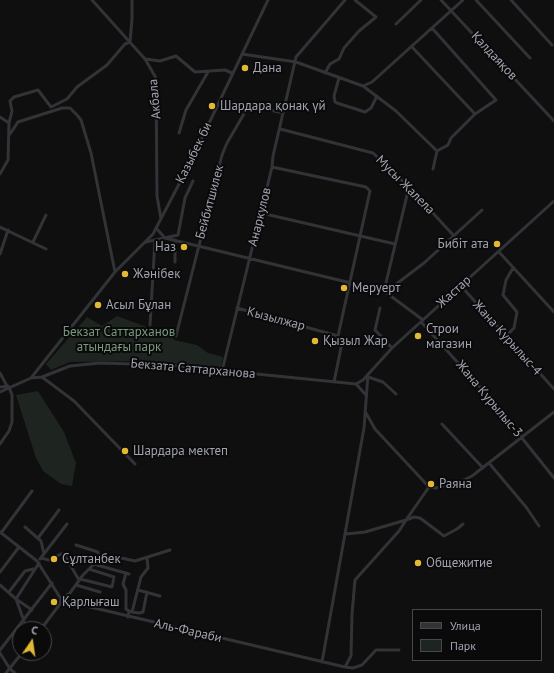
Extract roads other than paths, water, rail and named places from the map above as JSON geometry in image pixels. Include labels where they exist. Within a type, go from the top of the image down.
[{"type":"street","name":"Акбала","points":[[92,0],[145,60],[156,78],[157,196],[161,219]]},
{"type":"street","points":[[51,107],[67,99],[77,86],[106,65],[125,44],[130,42],[132,0]]},
{"type":"street","name":"Казыбек би","points":[[0,392],[9,386],[31,378],[115,272],[146,242],[156,228],[190,165],[232,73],[268,0]]},
{"type":"street","name":"Анаркулов","points":[[222,371],[261,214],[283,113],[298,54],[345,0]]},
{"type":"street","points":[[326,73],[329,65],[339,59],[344,48],[359,31],[376,17],[355,0]]},
{"type":"street","points":[[396,24],[421,0]]},
{"type":"street","name":"Қалдаяқов","points":[[441,0],[554,121]]},
{"type":"street","points":[[363,86],[372,82],[463,0]]},
{"type":"street","points":[[476,0],[530,58]]},
{"type":"street","points":[[511,0],[552,45]]},
{"type":"street","points":[[432,28],[496,98],[496,102],[475,114],[451,138],[448,145],[437,151],[433,169]]},
{"type":"street","points":[[412,47],[475,114]]},
{"type":"street","points":[[242,54],[296,62],[363,86],[377,96],[437,151]]},
{"type":"street","points":[[145,60],[160,61],[176,56],[194,71],[208,72],[225,70],[232,73]]},
{"type":"street","points":[[179,133],[186,110],[208,72]]},
{"type":"street","points":[[340,78],[334,96],[335,102],[337,103],[365,112],[371,108],[377,96]]},
{"type":"street","points":[[0,174],[8,160],[10,134],[9,123],[12,111],[10,100],[14,97],[38,90],[51,107],[52,111]]},
{"type":"street","name":"Бейбитшилек","points":[[176,336],[222,155],[248,107],[253,106],[283,113]]},
{"type":"street","points":[[10,134],[18,122],[58,109],[70,108],[81,120],[91,153],[115,272]]},
{"type":"street","points":[[0,117],[9,123]]},
{"type":"street","name":"Мусы Жалела","points":[[280,129],[373,153],[409,187],[454,236]]},
{"type":"street","points":[[272,167],[370,189],[361,236],[338,336],[342,343],[334,382]]},
{"type":"street","points":[[146,242],[179,234],[185,198],[193,181]]},
{"type":"street","points":[[384,291],[409,187]]},
{"type":"street","name":"Жастар","points":[[356,384],[368,376],[392,348],[554,201]]},
{"type":"street","points":[[156,228],[165,238],[384,291],[391,288],[424,263],[482,210]]},
{"type":"street","points":[[261,214],[395,244]]},
{"type":"street","points":[[33,242],[46,215]]},
{"type":"street","points":[[0,226],[46,249]]},
{"type":"street","points":[[0,254],[8,230]]},
{"type":"street","points":[[150,325],[155,240]]},
{"type":"street","points":[[175,240],[175,262]]},
{"type":"street","points":[[499,252],[554,312]]},
{"type":"street","points":[[506,336],[514,328],[517,312],[504,295],[506,280],[513,268]]},
{"type":"street","name":"Жана Курылыс-4","points":[[461,286],[554,389]]},
{"type":"street","name":"Жана Курылыс-3","points":[[384,291],[422,321],[489,397],[554,478]]},
{"type":"street","name":"Кызылжар","points":[[237,308],[338,336]]},
{"type":"street","points":[[380,308],[375,330],[392,348]]},
{"type":"street","name":"Бекзата Саттарханова","points":[[31,378],[42,377],[70,366],[100,363],[167,364],[356,384]]},
{"type":"street","points":[[0,373],[9,386],[12,395],[12,422],[9,431],[0,444]]},
{"type":"street","points":[[322,662],[346,534],[366,412],[368,376],[383,382],[396,394]]},
{"type":"street","points":[[42,377],[74,401],[135,464]]},
{"type":"street","points":[[356,384],[366,395]]},
{"type":"street","points":[[0,387],[9,386]]},
{"type":"street","points":[[366,412],[375,429],[430,487],[436,488],[464,480],[482,468],[554,412]]},
{"type":"street","points":[[442,424],[482,468]]},
{"type":"street","points":[[489,462],[526,507],[539,526]]},
{"type":"street","points":[[345,667],[351,656],[352,614],[356,580],[400,531],[406,520],[430,487]]},
{"type":"street","points":[[32,491],[0,533],[38,562],[61,599]]},
{"type":"street","points":[[38,538],[59,510]]},
{"type":"street","points":[[346,534],[365,532],[414,517],[420,518],[444,536],[463,524]]},
{"type":"street","points":[[16,599],[32,575],[33,569],[67,524]]},
{"type":"street","points":[[25,527],[42,542],[44,554]]},
{"type":"street","points":[[76,545],[98,552],[99,560]]},
{"type":"street","points":[[0,572],[19,546]]},
{"type":"street","points":[[47,621],[60,604],[61,599],[70,593],[89,569],[99,560],[117,557],[135,561],[170,550]]},
{"type":"street","points":[[41,558],[49,560],[64,554],[80,580],[112,587],[114,577],[89,569]]},
{"type":"street","points":[[72,558],[127,573],[123,584],[126,590],[126,609],[139,613],[143,612],[147,592]]},
{"type":"street","points":[[128,617],[142,575],[148,568],[147,558]]},
{"type":"street","points":[[9,592],[25,571],[33,569]]},
{"type":"street","points":[[24,621],[52,583]]},
{"type":"street","points":[[0,585],[32,610]]},
{"type":"street","points":[[76,585],[100,592]]},
{"type":"street","points":[[138,590],[160,596]]},
{"type":"street","points":[[16,599],[24,621]]},
{"type":"street","name":"Аль-Фараби","points":[[61,599],[128,617],[353,668]]},
{"type":"street","points":[[12,636],[0,652],[10,669],[15,673]]},
{"type":"street","points":[[355,673],[353,668],[365,663],[376,650],[399,650]]},
{"type":"street","points":[[6,673],[16,661]]},
{"type":"place","name":"Дана","points":[[245,68]]},
{"type":"place","name":"Шардара қонақ үй","points":[[212,106]]},
{"type":"place","name":"Бибіт ата","points":[[497,244]]},
{"type":"place","name":"Наз","points":[[184,247]]},
{"type":"place","name":"Жәнібек","points":[[125,274]]},
{"type":"place","name":"Меруерт","points":[[344,288]]},
{"type":"place","name":"Асыл Бұлан","points":[[98,305]]},
{"type":"place","name":"Строи магазин","points":[[418,336]]},
{"type":"place","name":"Қызыл Жар","points":[[315,341]]},
{"type":"place","name":"Шардара мектеп","points":[[125,451]]},
{"type":"place","name":"Раяна","points":[[431,484]]},
{"type":"place","name":"Сұлтанбек","points":[[54,559]]},
{"type":"place","name":"Общежитие","points":[[418,563]]},
{"type":"place","name":"Қарлығаш","points":[[54,602]]},
{"type":"park label","name":"Бекзат Саттарханов атындағы парк","points":[[119,340]]}]
